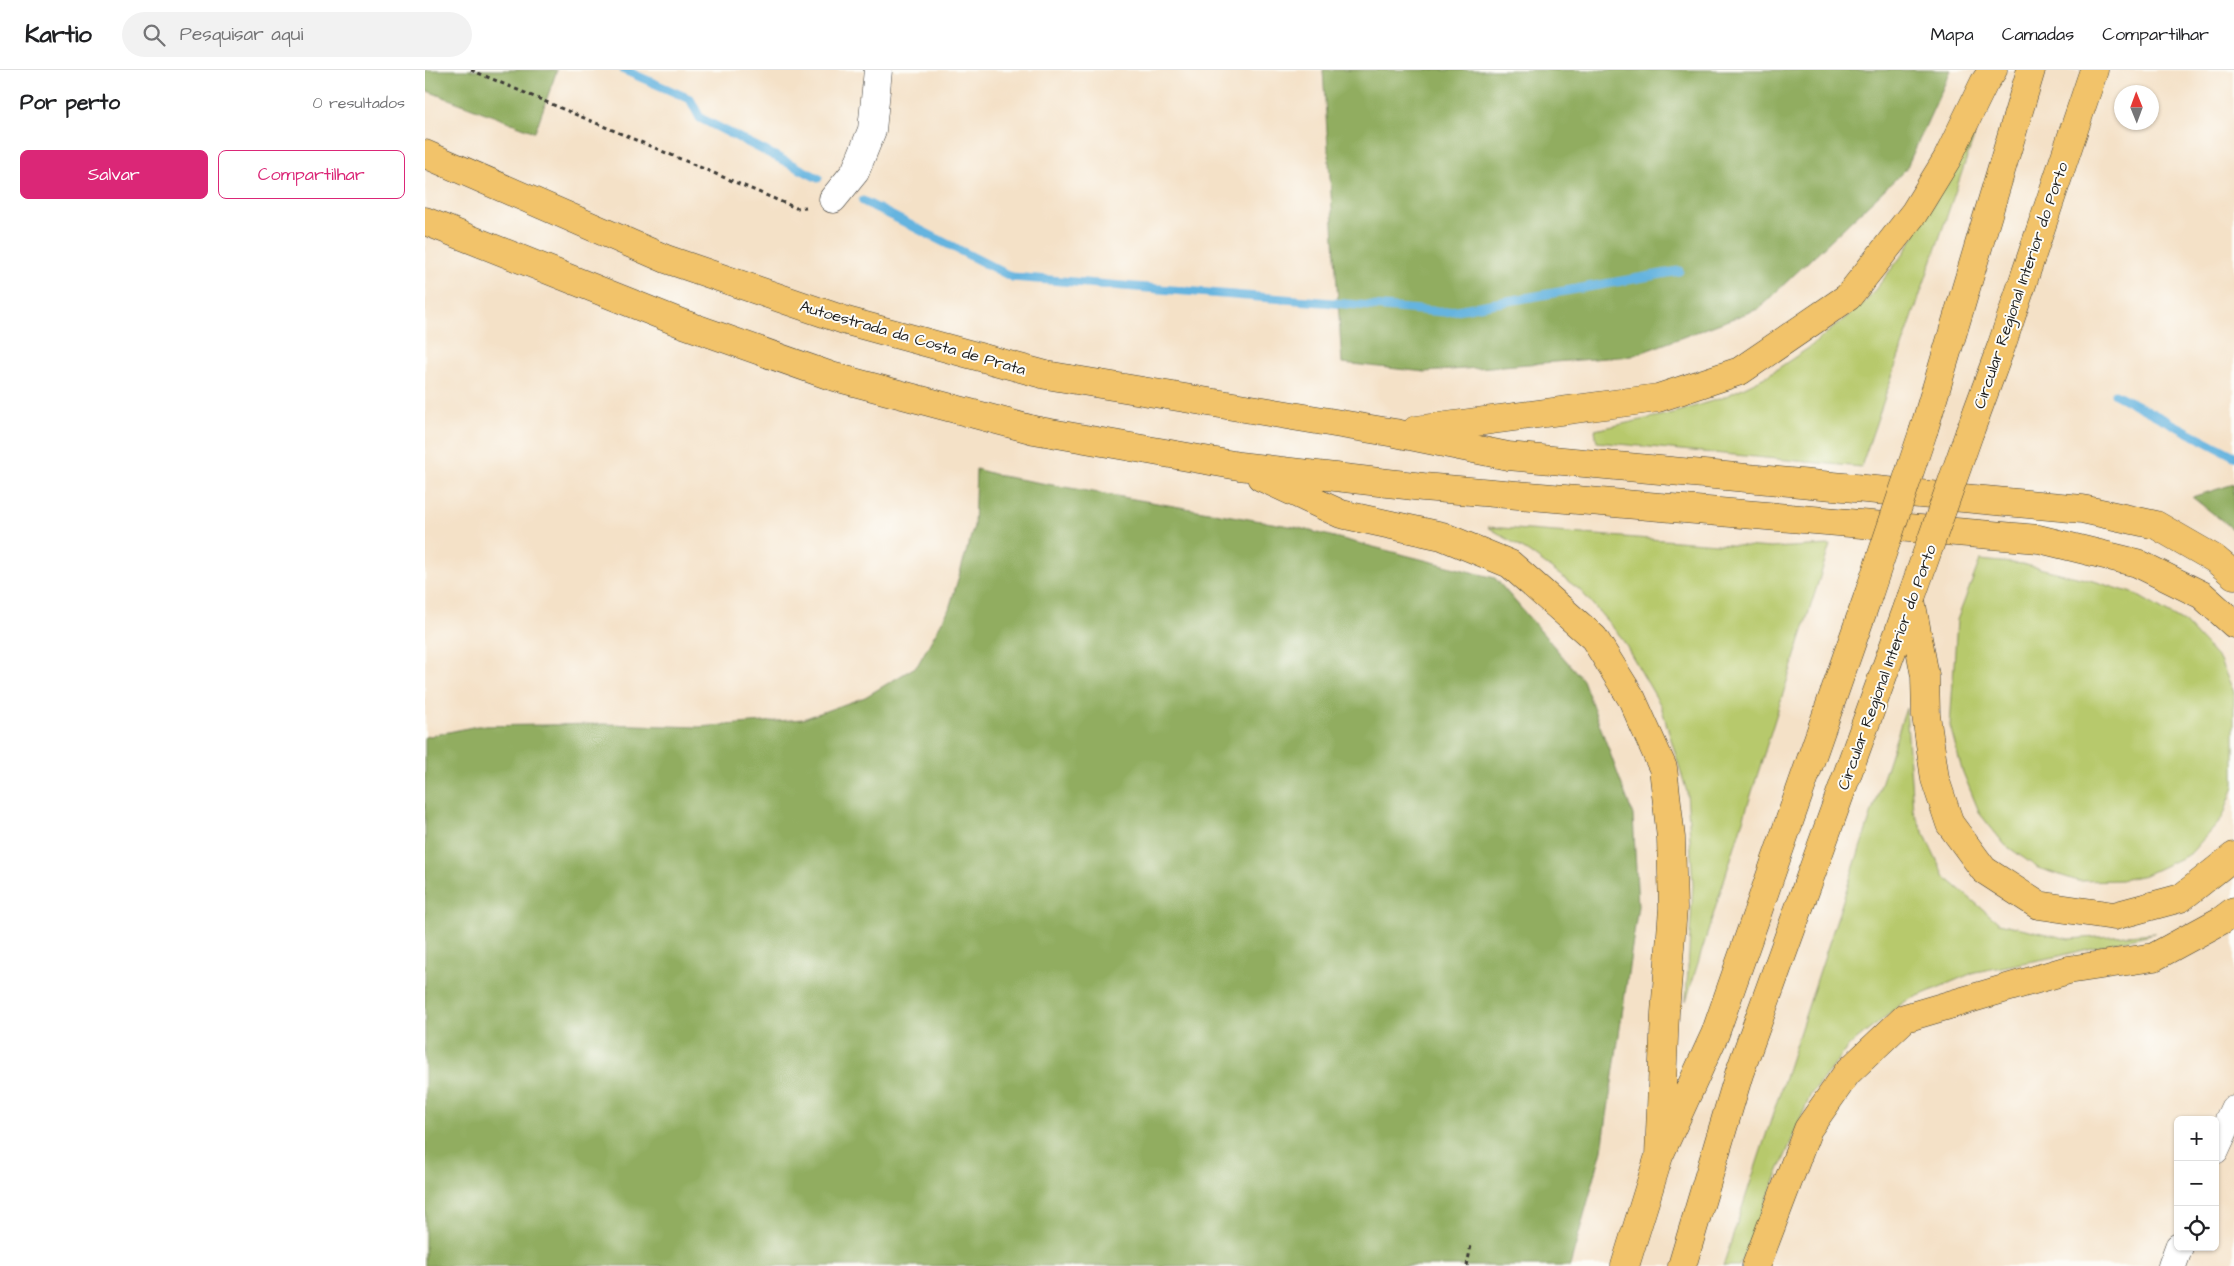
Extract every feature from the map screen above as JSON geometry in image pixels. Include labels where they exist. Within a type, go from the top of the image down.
[{"type":"highway","points":[[1395,433],[1658,398],[1740,371],[1848,296],[1914,213],[1947,158],[1984,83],[1993,70]]},
{"type":"highway","points":[[1625,1266],[1659,1156],[1715,1034],[1868,596],[1924,429],[2031,70]]},
{"type":"highway","name":"Circular Regional Interior do Porto","points":[[1682,1266],[1739,1074],[2001,347],[2094,70]]},
{"type":"highway","name":"Autoestrada da Costa de Prata","points":[[425,154],[666,259],[847,322],[1046,375],[1395,433],[1509,456],[2083,509],[2156,525],[2215,559],[2234,575]]},
{"type":"highway","points":[[425,221],[681,323],[831,376],[1034,430],[1239,466],[1423,487],[2039,539],[2137,562],[2202,595],[2234,624]]},
{"type":"highway","points":[[1239,466],[1341,514],[1442,536],[1510,564],[1594,638],[1632,699],[1663,768],[1671,838],[1673,908],[1665,1013],[1659,1156]]},
{"type":"highway","points":[[1911,598],[1925,676],[1926,715],[1935,779],[1949,824],[1984,870],[2038,905],[2114,916],[2181,898],[2234,856]]},
{"type":"highway","points":[[1757,1266],[1808,1129],[1847,1073],[1905,1018],[2068,970],[2154,957],[2223,920],[2234,911]]},
{"type":"street","points":[[833,199],[855,172],[872,130],[878,70]]},
{"type":"street","points":[[2219,1142],[2234,1110]]},
{"type":"street","points":[[2172,1266],[2178,1251]]},
{"type":"path","points":[[471,70],[796,208],[815,207],[833,199]]},
{"type":"path","points":[[1467,1266],[1471,1245]]},
{"type":"green space","points":[[425,70],[557,70],[535,132],[425,90]]},
{"type":"green space","points":[[1323,70],[1951,70],[1906,169],[1758,309],[1632,356],[1425,372],[1342,363]]},
{"type":"green space","points":[[1975,134],[1861,467],[1597,442],[1595,430],[1673,413],[1722,398],[1765,377],[1810,347],[1867,300],[1904,253]]},
{"type":"green space","points":[[976,469],[1001,476],[1295,527],[1495,578],[1583,680],[1633,815],[1638,906],[1602,1150],[1570,1266],[425,1266],[425,737],[477,726],[604,724],[699,727],[803,719],[865,697],[917,666],[949,609],[974,526]]},
{"type":"green space","points":[[2234,484],[2234,530],[2192,497]]},
{"type":"green space","points":[[1488,527],[1771,548],[1830,545],[1686,1001],[1693,885],[1687,792],[1661,706],[1621,637],[1580,590],[1530,553]]},
{"type":"green space","points":[[1980,560],[2022,564],[2097,582],[2135,594],[2185,623],[2219,659],[2234,692],[2234,786],[2223,817],[2190,854],[2145,875],[2121,880],[2078,881],[2038,868],[2005,845],[1980,814],[1962,770],[1950,726],[1957,620]]},
{"type":"green space","points":[[1906,708],[1913,810],[1945,877],[1999,923],[2069,939],[2155,933],[2055,957],[1975,972],[1904,1002],[1849,1046],[1811,1094],[1739,1266],[1723,1266]]},
{"type":"waterway","points":[[624,70],[690,99],[700,118],[818,178]]},
{"type":"waterway","points":[[863,201],[1012,277],[1445,312],[1679,271]]},
{"type":"waterway","points":[[2115,394],[2234,456]]}]
